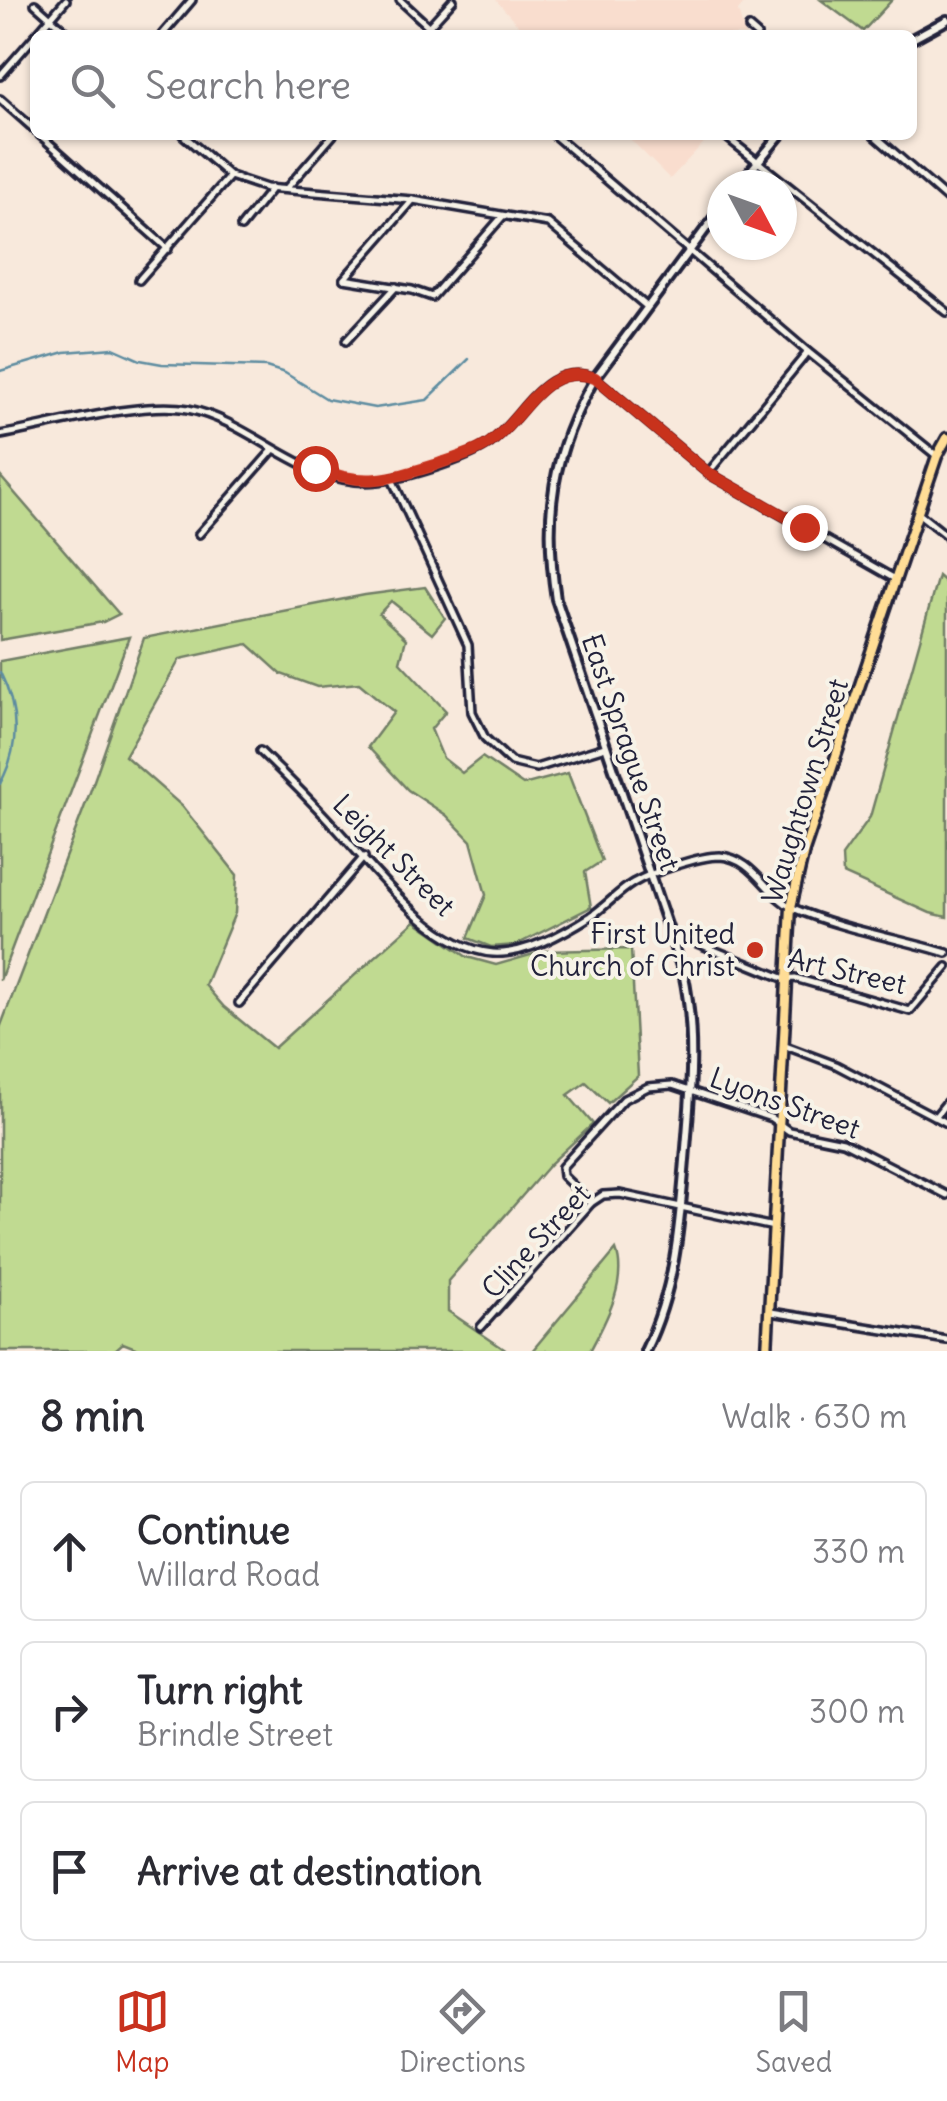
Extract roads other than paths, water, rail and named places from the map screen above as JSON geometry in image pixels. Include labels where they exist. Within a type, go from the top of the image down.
[{"type":"main road","name":"Waughtown Street","points":[[768,1351],[791,907],[804,851],[937,456],[947,438]]},
{"type":"street","points":[[40,30],[66,0]]},
{"type":"street","points":[[166,30],[192,0]]},
{"type":"street","points":[[400,0],[432,30]]},
{"type":"street","points":[[425,30],[453,0]]},
{"type":"street","points":[[35,4],[64,30]]},
{"type":"street","points":[[917,36],[947,20]]},
{"type":"street","points":[[0,76],[30,41]]},
{"type":"street","points":[[0,99],[30,126]]},
{"type":"street","points":[[46,140],[168,249]]},
{"type":"street","points":[[189,140],[230,176],[272,188],[413,200],[548,223],[646,306]]},
{"type":"street","points":[[286,189],[329,140]]},
{"type":"street","points":[[560,140],[687,251],[937,456]]},
{"type":"street","points":[[730,140],[947,312]]},
{"type":"street","points":[[751,170],[776,140]]},
{"type":"street","points":[[880,140],[947,199]]},
{"type":"street","points":[[139,280],[230,176]]},
{"type":"street","points":[[242,227],[272,188]]},
{"type":"street","points":[[413,200],[344,279],[432,297],[503,216]]},
{"type":"street","name":"East Sprague Street","points":[[644,1351],[672,1279],[691,1090],[690,1006],[683,972],[562,621],[549,550],[551,502],[560,455],[580,404],[646,306],[707,226]]},
{"type":"street","points":[[346,341],[396,287]]},
{"type":"street","points":[[708,473],[808,352]]},
{"type":"street","points":[[0,434],[171,407],[221,420],[273,450],[346,478],[374,481],[483,448],[536,394],[563,375],[577,373],[595,378],[708,473],[895,579]]},
{"type":"street","points":[[198,534],[273,450]]},
{"type":"street","points":[[392,478],[468,646],[472,712],[485,738],[511,762],[536,768],[605,747]]},
{"type":"street","points":[[918,512],[947,536]]},
{"type":"street","name":"Leight Street","points":[[260,752],[392,890],[436,928],[463,945],[489,953],[526,948],[571,928],[634,882],[721,856],[742,862],[791,907],[947,953]]},
{"type":"street","points":[[239,1004],[364,857]]},
{"type":"street","name":"Art Street","points":[[668,931],[786,980],[795,978],[910,1011],[947,967]]},
{"type":"street","points":[[782,1045],[836,1065],[947,1123]]},
{"type":"street","name":"Lyons Street","points":[[591,1204],[563,1176],[562,1167],[630,1094],[663,1084],[771,1118],[789,1131],[843,1142],[947,1196]]},
{"type":"street","points":[[936,1117],[947,1102]]},
{"type":"street","name":"Cline Street","points":[[481,1327],[591,1204],[609,1193],[774,1227]]},
{"type":"street","points":[[771,1312],[947,1340]]},
{"type":"waterway","points":[[0,371],[65,352],[113,348],[140,360],[162,364],[266,367],[285,373],[327,399],[375,408],[427,400],[469,359]]},
{"type":"waterway","points":[[0,672],[11,700],[15,728],[11,756],[0,784]]},
{"type":"place","name":"First United Church of Christ","points":[[755,950]]}]
